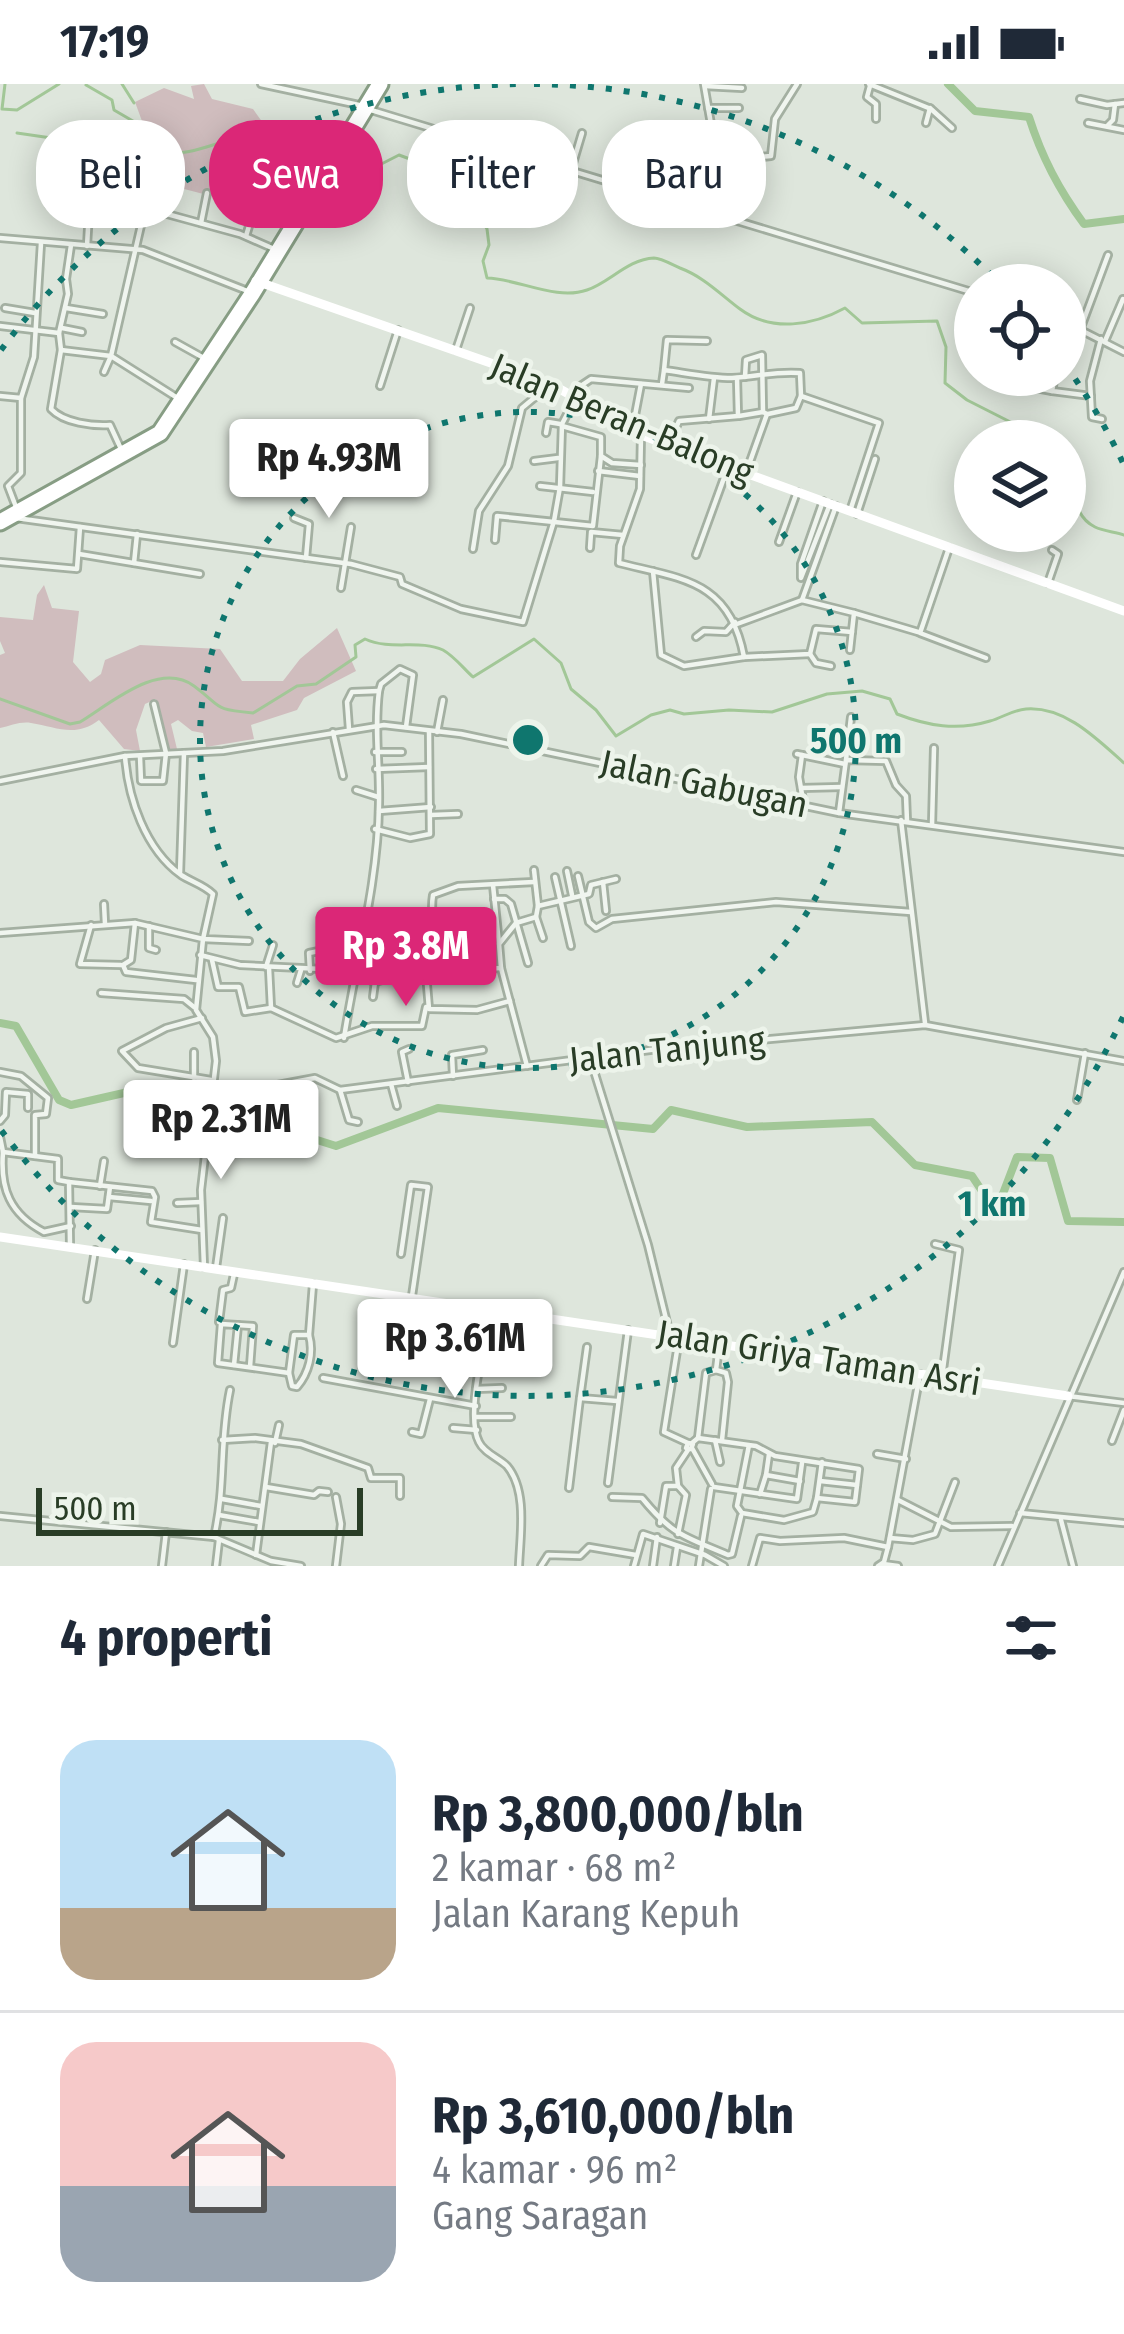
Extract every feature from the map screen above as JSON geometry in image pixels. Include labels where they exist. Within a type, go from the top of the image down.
[{"type":"highway","points":[[6,515],[162,423],[253,287],[272,248],[376,84]]},
{"type":"highway","points":[[6,515],[160,433],[362,106]]},
{"type":"street","points":[[261,84],[408,120]]},
{"type":"street","points":[[312,95],[314,84]]},
{"type":"street","points":[[766,156],[771,156],[776,119],[797,84]]},
{"type":"street","points":[[893,94],[896,84]]},
{"type":"street","points":[[710,120],[704,85],[742,88]]},
{"type":"street","points":[[876,118],[876,104],[867,97],[869,85],[929,108],[952,128]]},
{"type":"street","points":[[1080,99],[1124,104]]},
{"type":"street","points":[[1108,125],[1115,104]]},
{"type":"street","points":[[708,108],[739,108]]},
{"type":"street","points":[[926,123],[929,108]]},
{"type":"street","points":[[1088,124],[1124,130]]},
{"type":"street","points":[[578,148],[582,133]]},
{"type":"street","points":[[201,223],[207,193]]},
{"type":"street","points":[[185,218],[272,248]]},
{"type":"street","points":[[86,245],[88,228]]},
{"type":"street","points":[[104,372],[139,228]]},
{"type":"street","points":[[246,236],[248,228]]},
{"type":"street","points":[[761,228],[954,286]]},
{"type":"street","points":[[0,238],[135,249],[253,287]]},
{"type":"street","points":[[41,243],[34,357],[21,398],[21,473],[10,484],[6,515],[344,563],[400,577],[402,584],[461,609],[524,622],[554,521],[562,425],[574,396],[591,379],[689,388]]},
{"type":"street","points":[[71,245],[52,411],[86,424],[110,425],[121,449]]},
{"type":"street","points":[[1086,311],[1108,255]]},
{"type":"street","name":"Jalan Beran-Balong","points":[[253,287],[398,330],[551,384],[669,446],[1124,611]]},
{"type":"street","points":[[1102,419],[1093,417],[1093,364],[1124,298]]},
{"type":"street","points":[[5,308],[36,313]]},
{"type":"street","points":[[66,308],[103,314]]},
{"type":"street","points":[[456,350],[470,308]]},
{"type":"street","points":[[0,326],[82,332]]},
{"type":"street","points":[[380,386],[398,330]]},
{"type":"street","points":[[1086,332],[1124,352]]},
{"type":"street","points":[[662,384],[667,340],[707,341]]},
{"type":"street","points":[[176,342],[203,358]]},
{"type":"street","points":[[61,350],[111,356],[179,399]]},
{"type":"street","points":[[738,416],[744,364],[762,355],[765,413],[746,473]]},
{"type":"street","points":[[664,370],[714,378],[800,373],[801,396],[796,408],[679,421],[669,446]]},
{"type":"street","points":[[709,419],[714,378]]},
{"type":"street","points":[[473,549],[478,514],[508,466],[522,408],[551,384]]},
{"type":"street","points":[[641,384],[637,433],[641,476],[619,563],[638,564],[707,590],[736,623],[745,657]]},
{"type":"street","points":[[1086,395],[1090,396]]},
{"type":"street","points":[[0,396],[21,398]]},
{"type":"street","points":[[801,396],[880,423],[853,512]]},
{"type":"street","points":[[546,433],[548,422],[601,437],[590,548]]},
{"type":"street","points":[[601,456],[612,463],[641,465]]},
{"type":"street","points":[[534,460],[561,458]]},
{"type":"street","points":[[853,512],[875,459]]},
{"type":"street","points":[[696,555],[728,467]]},
{"type":"street","points":[[598,471],[641,476]]},
{"type":"street","points":[[0,480],[10,484]]},
{"type":"street","points":[[539,486],[595,493]]},
{"type":"street","points":[[779,542],[797,492]]},
{"type":"street","points":[[830,504],[801,578],[801,564],[830,504]]},
{"type":"street","points":[[802,600],[830,504]]},
{"type":"street","points":[[483,507],[488,515],[554,521],[623,535]]},
{"type":"street","points":[[495,540],[497,516]]},
{"type":"street","points":[[294,518],[310,524],[306,558]]},
{"type":"street","points":[[0,562],[76,569],[80,527]]},
{"type":"street","points":[[341,588],[351,527]]},
{"type":"street","points":[[134,562],[137,534]]},
{"type":"street","points":[[920,633],[949,548]]},
{"type":"street","points":[[1048,584],[1055,552]]},
{"type":"street","points":[[79,554],[200,574]]},
{"type":"street","points":[[653,571],[661,656],[684,666],[810,654]]},
{"type":"street","points":[[696,637],[704,631],[726,632],[736,623],[802,600],[920,633],[986,658]]},
{"type":"street","points":[[850,650],[854,613]]},
{"type":"street","points":[[831,666],[816,663],[810,654],[816,631],[852,632]]},
{"type":"street","points":[[344,1038],[364,937],[379,811],[375,752],[379,691],[400,669],[412,672],[406,728]]},
{"type":"street","points":[[350,729],[347,702],[352,692],[379,691]]},
{"type":"street","points":[[375,829],[410,838],[430,834],[429,767],[443,700]]},
{"type":"street","points":[[140,754],[141,781],[157,783],[165,778],[166,753],[154,704]]},
{"type":"street","points":[[839,813],[851,717]]},
{"type":"street","name":"Jalan Gabugan","points":[[0,781],[125,756],[223,751],[376,725],[470,735],[839,813],[1124,852]]},
{"type":"street","points":[[333,732],[343,776]]},
{"type":"street","points":[[932,825],[934,748]]},
{"type":"street","points":[[375,752],[402,752]]},
{"type":"street","points":[[179,874],[184,753]]},
{"type":"street","points":[[804,806],[799,754],[846,762],[888,762],[896,785],[906,796],[911,912],[926,1025]]},
{"type":"street","points":[[125,756],[132,798],[162,855],[179,874],[213,894],[202,939],[196,1010]]},
{"type":"street","points":[[376,769],[429,767]]},
{"type":"street","points":[[801,788],[842,787]]},
{"type":"street","points":[[356,790],[379,797]]},
{"type":"street","points":[[379,811],[458,814]]},
{"type":"street","points":[[534,870],[536,917],[543,938]]},
{"type":"street","points":[[567,871],[572,896]]},
{"type":"street","points":[[578,876],[592,928],[608,920],[776,902],[911,912]]},
{"type":"street","points":[[555,877],[571,946]]},
{"type":"street","points":[[538,906],[589,894],[591,886],[616,879]]},
{"type":"street","points":[[451,971],[438,939],[433,895],[458,886],[534,882]]},
{"type":"street","points":[[603,882],[606,911]]},
{"type":"street","points":[[493,885],[501,968],[527,1066]]},
{"type":"street","points":[[494,898],[511,904],[528,963]]},
{"type":"street","points":[[104,904],[105,924]]},
{"type":"street","points":[[499,944],[517,922],[536,917]]},
{"type":"street","points":[[0,933],[135,923],[202,939],[249,941]]},
{"type":"street","points":[[91,925],[80,964],[123,965],[131,960],[135,923]]},
{"type":"street","points":[[149,926],[148,948],[156,950]]},
{"type":"street","points":[[271,1008],[267,968],[273,945]]},
{"type":"street","points":[[310,971],[310,953],[339,947]]},
{"type":"street","points":[[200,956],[267,968],[354,974],[374,982],[405,973],[501,968]]},
{"type":"street","points":[[212,960],[218,987],[241,990],[242,1009],[271,1008],[344,1038],[373,1026],[422,1026],[426,973]]},
{"type":"street","points":[[123,965],[130,974],[197,980]]},
{"type":"street","points":[[297,983],[301,970]]},
{"type":"street","points":[[373,997],[374,982]]},
{"type":"street","points":[[101,993],[184,999],[202,1018],[215,1043],[201,1202],[210,1268]]},
{"type":"street","points":[[426,1007],[457,1011],[510,1001]]},
{"type":"street","points":[[202,1018],[166,1028],[122,1051],[138,1068],[214,1080]]},
{"type":"street","name":"Jalan Tanjung","points":[[187,1098],[315,1078],[340,1090],[590,1058],[926,1025],[1124,1060]]},
{"type":"street","points":[[408,1082],[402,1052],[409,1049]]},
{"type":"street","points":[[454,1076],[452,1055],[483,1050]]},
{"type":"street","points":[[194,1052],[194,1078]]},
{"type":"street","points":[[1077,1100],[1085,1053]]},
{"type":"street","points":[[590,1058],[676,1339],[664,1432],[692,1444],[718,1440],[859,1469],[854,1503],[817,1498]]},
{"type":"street","points":[[0,1072],[21,1076],[48,1098],[46,1114],[34,1115],[35,1156]]},
{"type":"street","points":[[391,1084],[397,1106]]},
{"type":"street","points":[[241,1089],[243,1133]]},
{"type":"street","points":[[340,1090],[345,1114],[358,1122]]},
{"type":"street","points":[[0,1121],[5,1115],[6,1092],[28,1094],[28,1108]]},
{"type":"street","points":[[0,1137],[1,1182],[14,1208],[44,1232],[71,1226]]},
{"type":"street","points":[[3,1152],[56,1157],[58,1180],[152,1191],[151,1222],[203,1230]]},
{"type":"street","points":[[100,1186],[104,1161]]},
{"type":"street","points":[[69,1181],[70,1245]]},
{"type":"street","points":[[401,1254],[411,1185],[415,1184],[430,1190],[412,1298]]},
{"type":"street","points":[[71,1207],[106,1209],[110,1187]]},
{"type":"street","points":[[110,1197],[154,1201]]},
{"type":"street","points":[[177,1203],[201,1202]]},
{"type":"street","points":[[407,1212],[425,1214]]},
{"type":"street","points":[[210,1268],[223,1218]]},
{"type":"street","name":"Jalan Griya Taman Asri","points":[[0,1237],[1068,1396]]},
{"type":"street","points":[[403,1239],[421,1241]]},
{"type":"street","points":[[935,1244],[959,1250],[942,1377]]},
{"type":"street","points":[[87,1299],[95,1250]]},
{"type":"street","points":[[173,1343],[184,1264]]},
{"type":"street","points":[[219,1322],[223,1290],[231,1288],[235,1272]]},
{"type":"street","points":[[998,1566],[1124,1272]]},
{"type":"street","points":[[309,1335],[294,1335],[289,1383],[297,1387],[310,1362],[314,1284]]},
{"type":"street","points":[[490,1309],[476,1389],[477,1430],[482,1448],[506,1466],[519,1494],[519,1566]]},
{"type":"street","points":[[523,1356],[527,1316]]},
{"type":"street","points":[[250,1367],[255,1329],[221,1324],[216,1360],[234,1365],[289,1373]]},
{"type":"street","points":[[234,1365],[238,1325]]},
{"type":"street","points":[[608,1483],[628,1330]]},
{"type":"street","points":[[716,1370],[718,1344]]},
{"type":"street","points":[[568,1488],[587,1347]]},
{"type":"street","points":[[449,1363],[496,1358]]},
{"type":"street","points":[[678,1534],[686,1495],[678,1486],[676,1468],[692,1444],[706,1372],[716,1370],[726,1373],[728,1382],[719,1462]]},
{"type":"street","points":[[898,1566],[883,1562],[920,1374]]},
{"type":"street","points":[[323,1378],[476,1406]]},
{"type":"street","points":[[476,1389],[502,1388]]},
{"type":"street","points":[[217,1566],[222,1440],[230,1390]]},
{"type":"street","points":[[1068,1396],[1124,1406],[1112,1441]]},
{"type":"street","points":[[580,1398],[616,1401]]},
{"type":"street","points":[[412,1432],[421,1435],[430,1399]]},
{"type":"street","points":[[476,1417],[512,1417]]},
{"type":"street","points":[[256,1555],[264,1487],[279,1425]]},
{"type":"street","points":[[453,1428],[477,1430]]},
{"type":"street","points":[[301,1444],[309,1435]]},
{"type":"street","points":[[222,1440],[249,1437],[301,1444],[368,1468],[371,1478],[400,1478],[400,1496]]},
{"type":"street","points":[[692,1444],[712,1487],[699,1566]]},
{"type":"street","points":[[749,1445],[737,1506],[758,1518],[795,1518],[813,1512],[822,1462]]},
{"type":"street","points":[[760,1494],[769,1454]]},
{"type":"street","points":[[877,1454],[906,1459]]},
{"type":"street","points":[[795,1518],[802,1460]]},
{"type":"street","points":[[766,1475],[800,1481]]},
{"type":"street","points":[[820,1481],[857,1485]]},
{"type":"street","points":[[890,1538],[914,1540],[934,1535],[955,1482]]},
{"type":"street","points":[[660,1522],[666,1487],[678,1486]]},
{"type":"street","points":[[264,1487],[314,1495],[328,1492]]},
{"type":"street","points":[[712,1487],[797,1499]]},
{"type":"street","points":[[336,1497],[341,1524],[336,1566]]},
{"type":"street","points":[[612,1497],[642,1498],[660,1522],[724,1566]]},
{"type":"street","points":[[223,1499],[261,1506]]},
{"type":"street","points":[[898,1500],[956,1528],[1014,1526]]},
{"type":"street","points":[[634,1566],[641,1534],[677,1547],[732,1554],[742,1513]]},
{"type":"street","points":[[1020,1513],[1123,1523]]},
{"type":"street","points":[[219,1514],[260,1522]]},
{"type":"street","points":[[0,1516],[216,1539],[301,1566]]},
{"type":"street","points":[[1061,1520],[1073,1566]]},
{"type":"street","points":[[162,1566],[166,1532]]},
{"type":"street","points":[[653,1566],[657,1538]]},
{"type":"street","points":[[752,1566],[760,1538],[844,1538],[888,1547]]},
{"type":"street","points":[[579,1566],[589,1546],[636,1555]]},
{"type":"street","points":[[674,1566],[677,1547]]},
{"type":"street","points":[[541,1566],[548,1555],[580,1556]]},
{"type":"shaded area","points":[[204,84],[212,99],[253,109],[261,120],[209,120],[209,195],[185,189],[185,120],[142,120],[135,102],[164,88],[194,99],[191,86]]},
{"type":"shaded area","points":[[44,585],[52,608],[79,611],[73,662],[90,682],[101,674],[105,660],[140,645],[220,649],[242,681],[283,681],[300,659],[337,628],[356,671],[304,698],[297,710],[251,725],[254,739],[206,747],[203,733],[178,720],[171,724],[177,749],[168,750],[156,699],[145,704],[136,730],[140,751],[124,749],[99,720],[74,730],[27,723],[0,728],[0,655],[5,653],[0,617],[33,620],[37,595]]},
{"type":"waterway","points":[[5,84],[2,109],[17,110],[59,84]]},
{"type":"waterway","points":[[122,84],[134,103]]},
{"type":"waterway","points":[[948,84],[975,111],[1029,117],[1052,173],[1084,224],[1124,219]]},
{"type":"waterway","points":[[86,85],[112,100],[114,110],[138,124],[162,153],[209,146]]},
{"type":"waterway","points":[[17,133],[36,136]]},
{"type":"waterway","points":[[383,163],[399,155],[445,172],[487,229],[489,245],[483,261],[487,278],[575,293],[595,287],[636,262],[654,258],[697,276],[752,317],[779,324],[820,319],[845,308],[862,323],[937,321],[946,347],[945,383],[1007,420]]},
{"type":"waterway","points":[[1086,520],[1124,535]]},
{"type":"waterway","points":[[0,699],[70,724],[135,688],[166,678],[194,686],[224,708],[253,713],[297,686],[316,684],[356,657],[355,645],[365,639],[443,650],[473,677],[534,639],[561,663],[571,689],[616,736],[651,715],[670,710],[684,714],[772,712],[827,694],[862,691],[890,699],[897,714],[943,726],[978,724],[1016,711],[1040,709],[1080,726],[1124,763]]},
{"type":"waterway","points":[[0,1023],[16,1026],[59,1100],[71,1105],[137,1090],[189,1143],[251,1145],[273,1126],[336,1146],[438,1108],[653,1129],[671,1110],[747,1127],[872,1122],[915,1165],[972,1176],[996,1212],[1017,1157],[1050,1158],[1068,1221],[1124,1222]]}]
